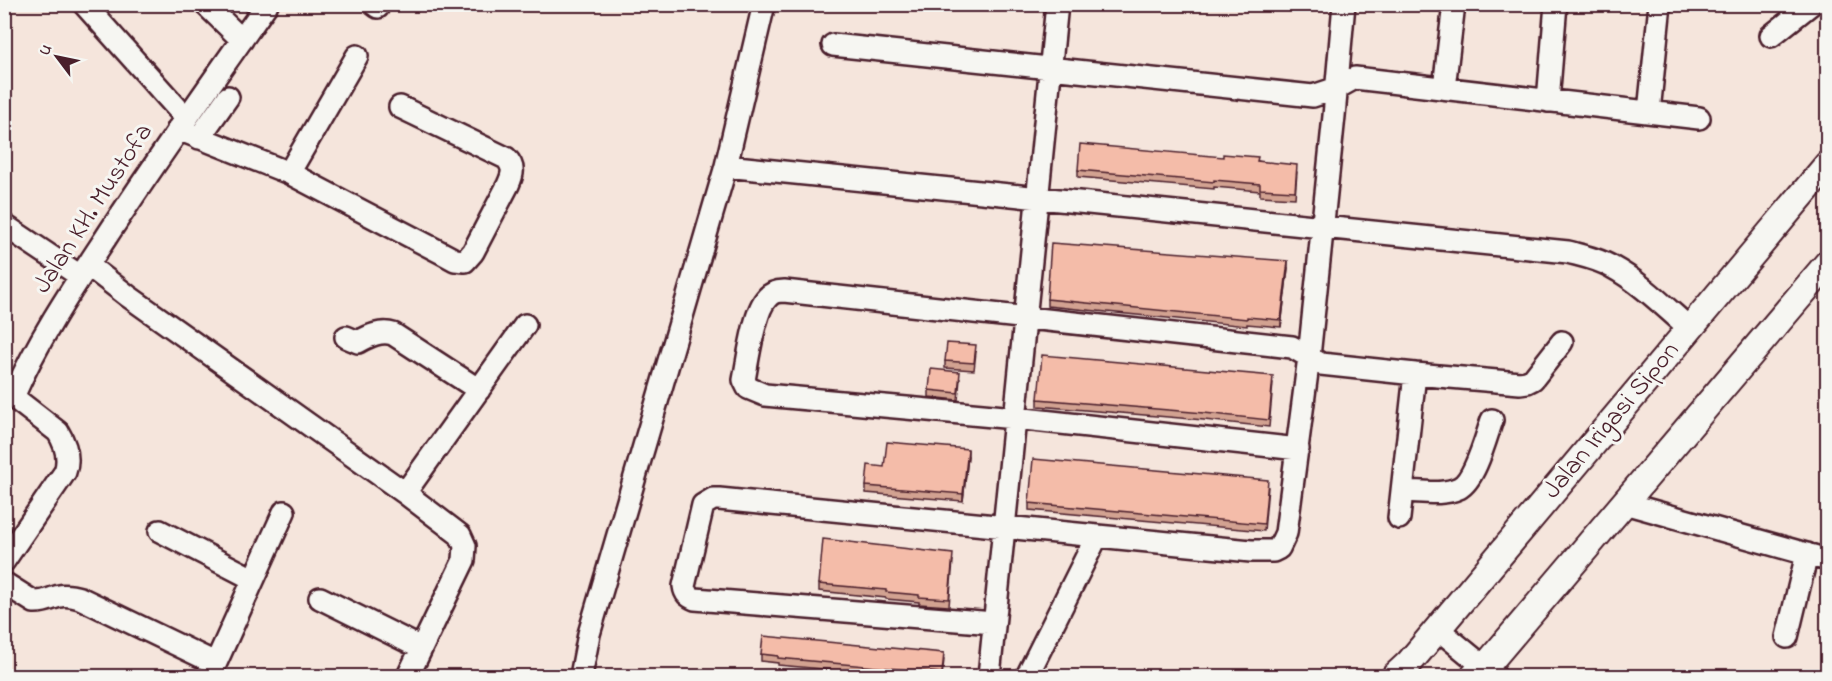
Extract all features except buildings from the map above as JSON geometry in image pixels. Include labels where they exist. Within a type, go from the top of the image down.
[{"type":"street","points":[[84,4],[182,124],[200,138],[289,172],[455,260],[465,261],[473,252],[508,185],[513,174],[512,164],[506,158],[400,107]]},
{"type":"street","points":[[205,4],[242,40]]},
{"type":"street","name":"Jalan KH. Mustofa","points":[[4,561],[65,472],[68,464],[63,440],[58,432],[9,394],[84,271],[182,124],[267,4]]},
{"type":"street","points":[[581,676],[589,634],[726,166],[764,4]]},
{"type":"street","points":[[989,676],[1057,4]]},
{"type":"street","points":[[994,623],[689,597],[684,586],[703,505],[713,499],[1251,551],[1273,551],[1279,548],[1286,533],[1310,357],[1344,4]]},
{"type":"street","points":[[1444,88],[1454,4]]},
{"type":"street","points":[[1548,100],[1556,4]]},
{"type":"street","points":[[1649,112],[1660,4]]},
{"type":"street","points":[[1771,36],[1811,4]]},
{"type":"street","points":[[833,45],[1313,96],[1337,88],[1356,78],[1699,118]]},
{"type":"street","points":[[289,172],[357,56]]},
{"type":"street","points":[[200,138],[228,98]]},
{"type":"street","name":"Jalan Irigasi Sipon","points":[[1395,676],[1441,631],[1689,328],[1827,164]]},
{"type":"street","points":[[726,166],[1568,252],[1612,266],[1689,328]]},
{"type":"street","points":[[4,225],[128,296],[405,493],[460,535],[465,546],[464,560],[408,676]]},
{"type":"street","points":[[1441,631],[1484,671],[1827,263]]},
{"type":"street","points":[[1298,449],[765,394],[748,388],[744,380],[761,307],[765,299],[777,291],[1292,347],[1321,364],[1527,382],[1533,379],[1562,342]]},
{"type":"street","points":[[405,493],[525,325]]},
{"type":"street","points":[[346,337],[358,342],[379,333],[393,334],[479,390]]},
{"type":"street","points":[[1399,518],[1415,374]]},
{"type":"street","points":[[1402,491],[1437,492],[1457,489],[1463,485],[1474,468],[1492,420]]},
{"type":"street","points":[[1624,503],[1827,560]]},
{"type":"street","points":[[4,583],[39,603],[65,594],[80,598],[213,670],[284,512]]},
{"type":"street","points":[[160,531],[253,579]]},
{"type":"street","points":[[1027,676],[1097,536]]},
{"type":"street","points":[[1787,637],[1807,554]]},
{"type":"street","points":[[320,598],[421,648]]}]
